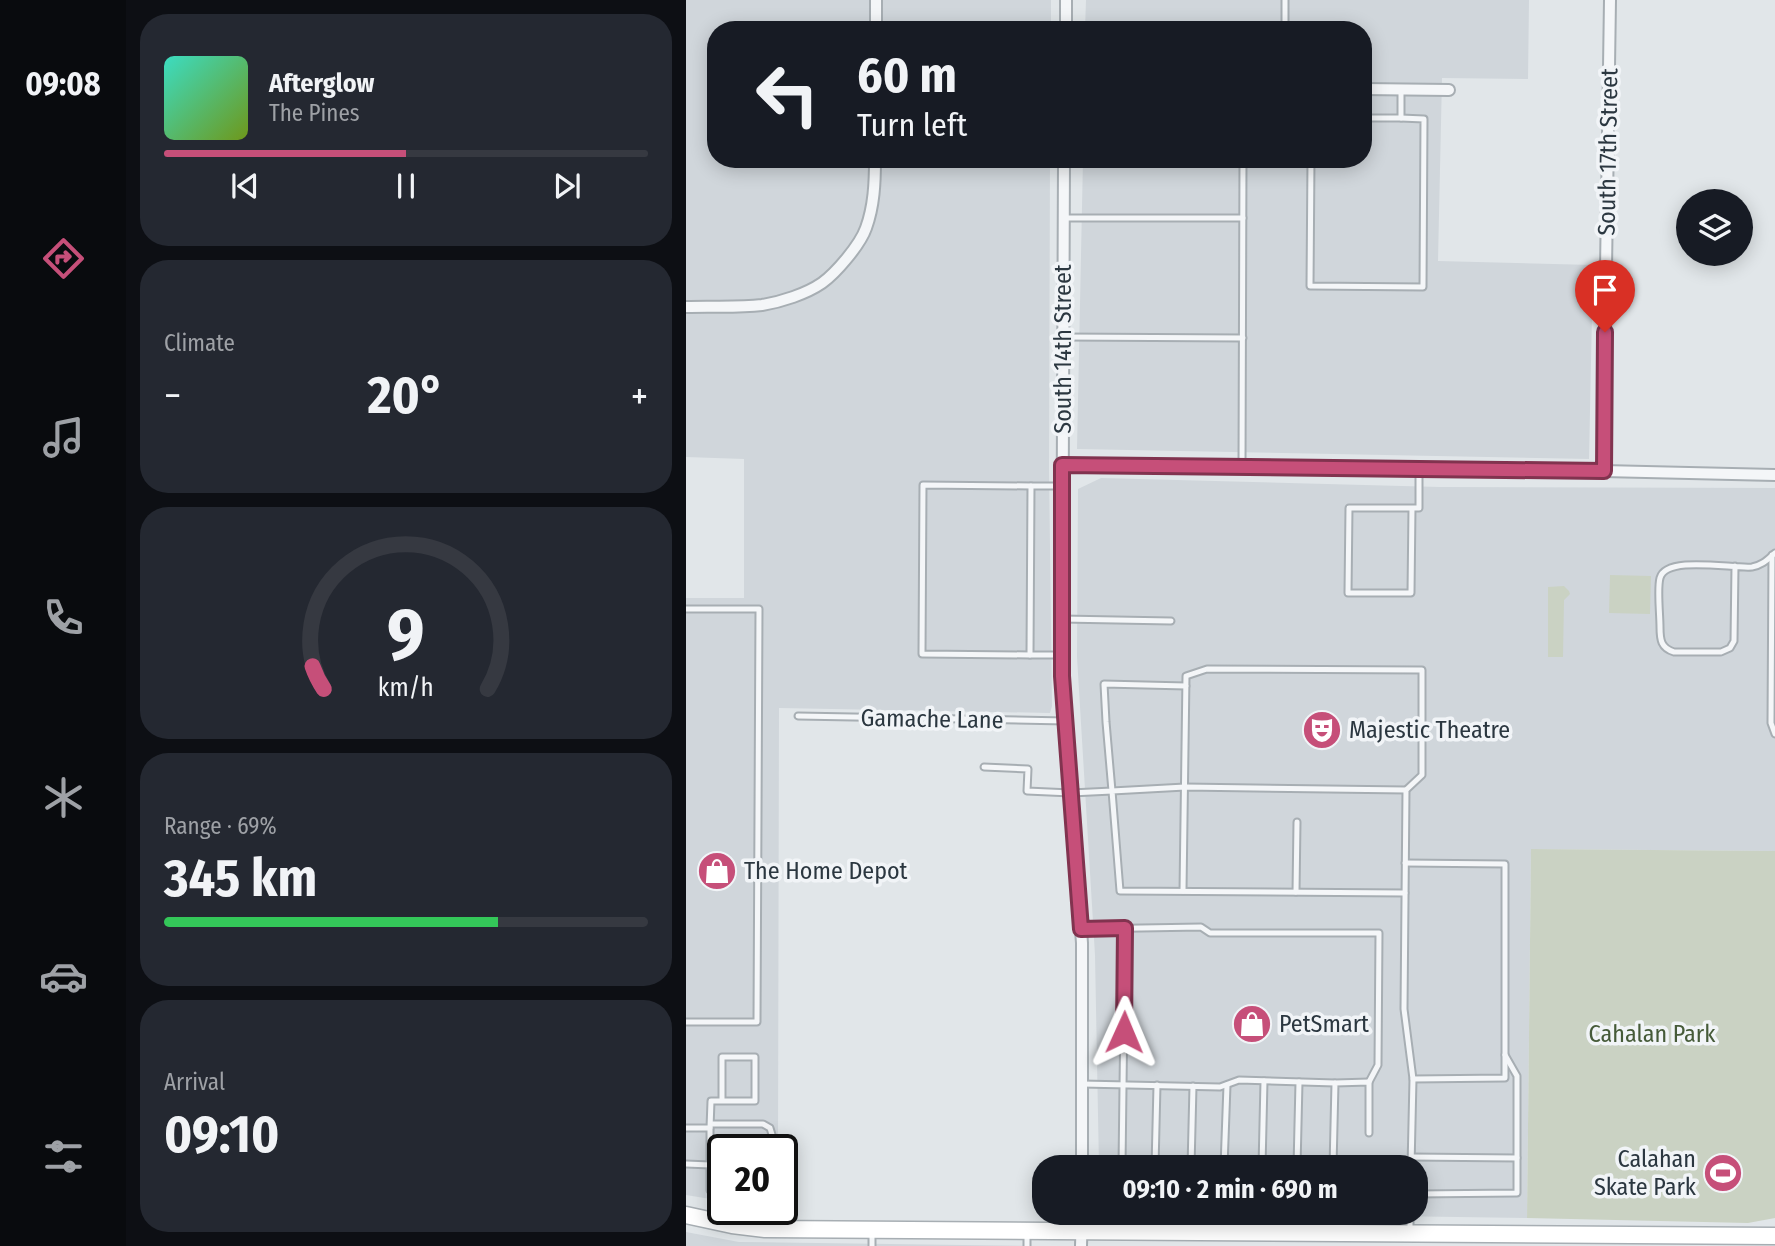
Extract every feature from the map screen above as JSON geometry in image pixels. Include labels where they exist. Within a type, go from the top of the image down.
[{"type":"street","points":[[876,0],[876,21]]},
{"type":"street","points":[[1066,0],[1066,21]]},
{"type":"street","name":"South 17th Street","points":[[1604,471],[1610,0]]},
{"type":"street","points":[[1372,89],[1449,90]]},
{"type":"street","points":[[686,307],[762,305],[802,293],[822,283],[852,251],[865,232],[871,212],[875,168]]},
{"type":"street","name":"South 14th Street","points":[[1064,168],[1062,655],[1081,929],[1082,1155]]},
{"type":"street","points":[[1062,465],[1775,475]]},
{"type":"street","points":[[686,1215],[732,1225],[872,1238],[1082,1239],[1331,1233],[1406,1238],[1618,1241],[1775,1236]]},
{"type":"lane","points":[[1285,0],[1285,21]]},
{"type":"lane","points":[[1401,90],[1401,118]]},
{"type":"lane","points":[[1311,168],[1310,286],[1423,287],[1424,118],[1372,118]]},
{"type":"lane","points":[[1242,467],[1243,168]]},
{"type":"lane","points":[[1064,218],[1243,218]]},
{"type":"lane","points":[[1063,337],[1243,338]]},
{"type":"lane","points":[[1412,508],[1411,593],[1348,593],[1349,508],[1412,508],[1419,508],[1419,469]]},
{"type":"lane","points":[[1062,486],[923,485],[922,498],[922,654],[1062,655]]},
{"type":"lane","points":[[1030,655],[1031,486]]},
{"type":"lane","points":[[1735,566],[1734,641],[1730,648],[1721,653],[1666,650],[1660,636],[1660,579],[1667,568],[1676,565],[1754,566],[1765,563],[1774,554]]},
{"type":"lane","points":[[1774,554],[1771,723],[1775,734]]},
{"type":"lane","points":[[686,609],[759,609],[757,1022],[686,1022]]},
{"type":"lane","points":[[1062,619],[1171,621]]},
{"type":"lane","points":[[984,767],[1028,769],[1027,791],[1071,793],[1185,787],[1406,790],[1422,775],[1422,670],[1207,669],[1186,676],[1185,787],[1183,891]]},
{"type":"lane","points":[[1186,685],[1104,684],[1120,891],[1405,893]]},
{"type":"lane","name":"Gamache Lane","points":[[798,716],[1066,721]]},
{"type":"lane","points":[[1406,790],[1404,1009],[1413,1079],[1411,1155]]},
{"type":"lane","points":[[1296,892],[1297,822]]},
{"type":"lane","points":[[1405,863],[1505,864],[1505,1077],[1413,1079]]},
{"type":"lane","points":[[1081,929],[1201,927],[1210,933],[1379,933],[1378,1065],[1369,1082],[1369,1133]]},
{"type":"lane","points":[[1122,1155],[1125,928]]},
{"type":"lane","points":[[1428,1194],[1517,1193],[1517,1076],[1505,1055]]},
{"type":"lane","points":[[710,1134],[711,1101],[722,1101],[755,1101],[755,1057],[722,1057],[722,1101]]},
{"type":"lane","points":[[1082,1084],[1220,1087],[1239,1080],[1369,1082]]},
{"type":"lane","points":[[1262,1155],[1264,1081]]},
{"type":"lane","points":[[1297,1155],[1299,1082]]},
{"type":"lane","points":[[1333,1155],[1335,1083]]},
{"type":"lane","points":[[1155,1155],[1157,1085]]},
{"type":"lane","points":[[1224,1155],[1227,1085]]},
{"type":"lane","points":[[1191,1155],[1193,1086]]},
{"type":"lane","points":[[686,1128],[763,1124],[770,1128],[772,1134]]},
{"type":"lane","points":[[1428,1157],[1517,1158]]},
{"type":"lane","points":[[686,1164],[707,1164]]},
{"type":"lane","points":[[1331,1225],[1331,1233]]},
{"type":"shaded area","points":[[686,0],[1051,0],[1051,21],[707,21],[707,168],[1050,168],[1049,468],[1052,706],[1050,713],[779,708],[778,1134],[707,1134],[707,1198],[686,1195],[686,598],[744,598],[744,459],[686,457]]},
{"type":"shaded area","points":[[1086,0],[1529,0],[1528,79],[1442,78],[1438,261],[1593,265],[1589,459],[1077,449],[1083,168],[1372,168],[1372,21],[1085,21]]},
{"type":"shaded area","points":[[1101,478],[1440,487],[1775,488],[1775,851],[1531,849],[1527,1218],[1428,1217],[1428,1155],[1099,1155],[1095,955],[1077,657],[1078,489]]},
{"type":"shaded area","points":[[686,1232],[739,1242],[1037,1246],[686,1246]]},
{"type":"green space","points":[[1610,575],[1651,576],[1650,614],[1609,613]]},
{"type":"green space","points":[[1564,586],[1570,594],[1564,600],[1563,657],[1548,657],[1548,587]]},
{"type":"green space","name":"Cahalan Park","points":[[1531,849],[1775,851],[1775,1218],[1748,1223],[1527,1218]]},
{"type":"place","name":"Majestic Theatre","points":[[1322,730]]},
{"type":"place","name":"The Home Depot","points":[[717,871]]},
{"type":"place","name":"PetSmart","points":[[1252,1024]]},
{"type":"place","name":"Calahan Skate Park","points":[[1723,1173]]},
{"type":"route","points":[[1124,1032],[1125,928],[1081,929],[1062,676],[1062,465],[1604,471],[1605,332]]}]
